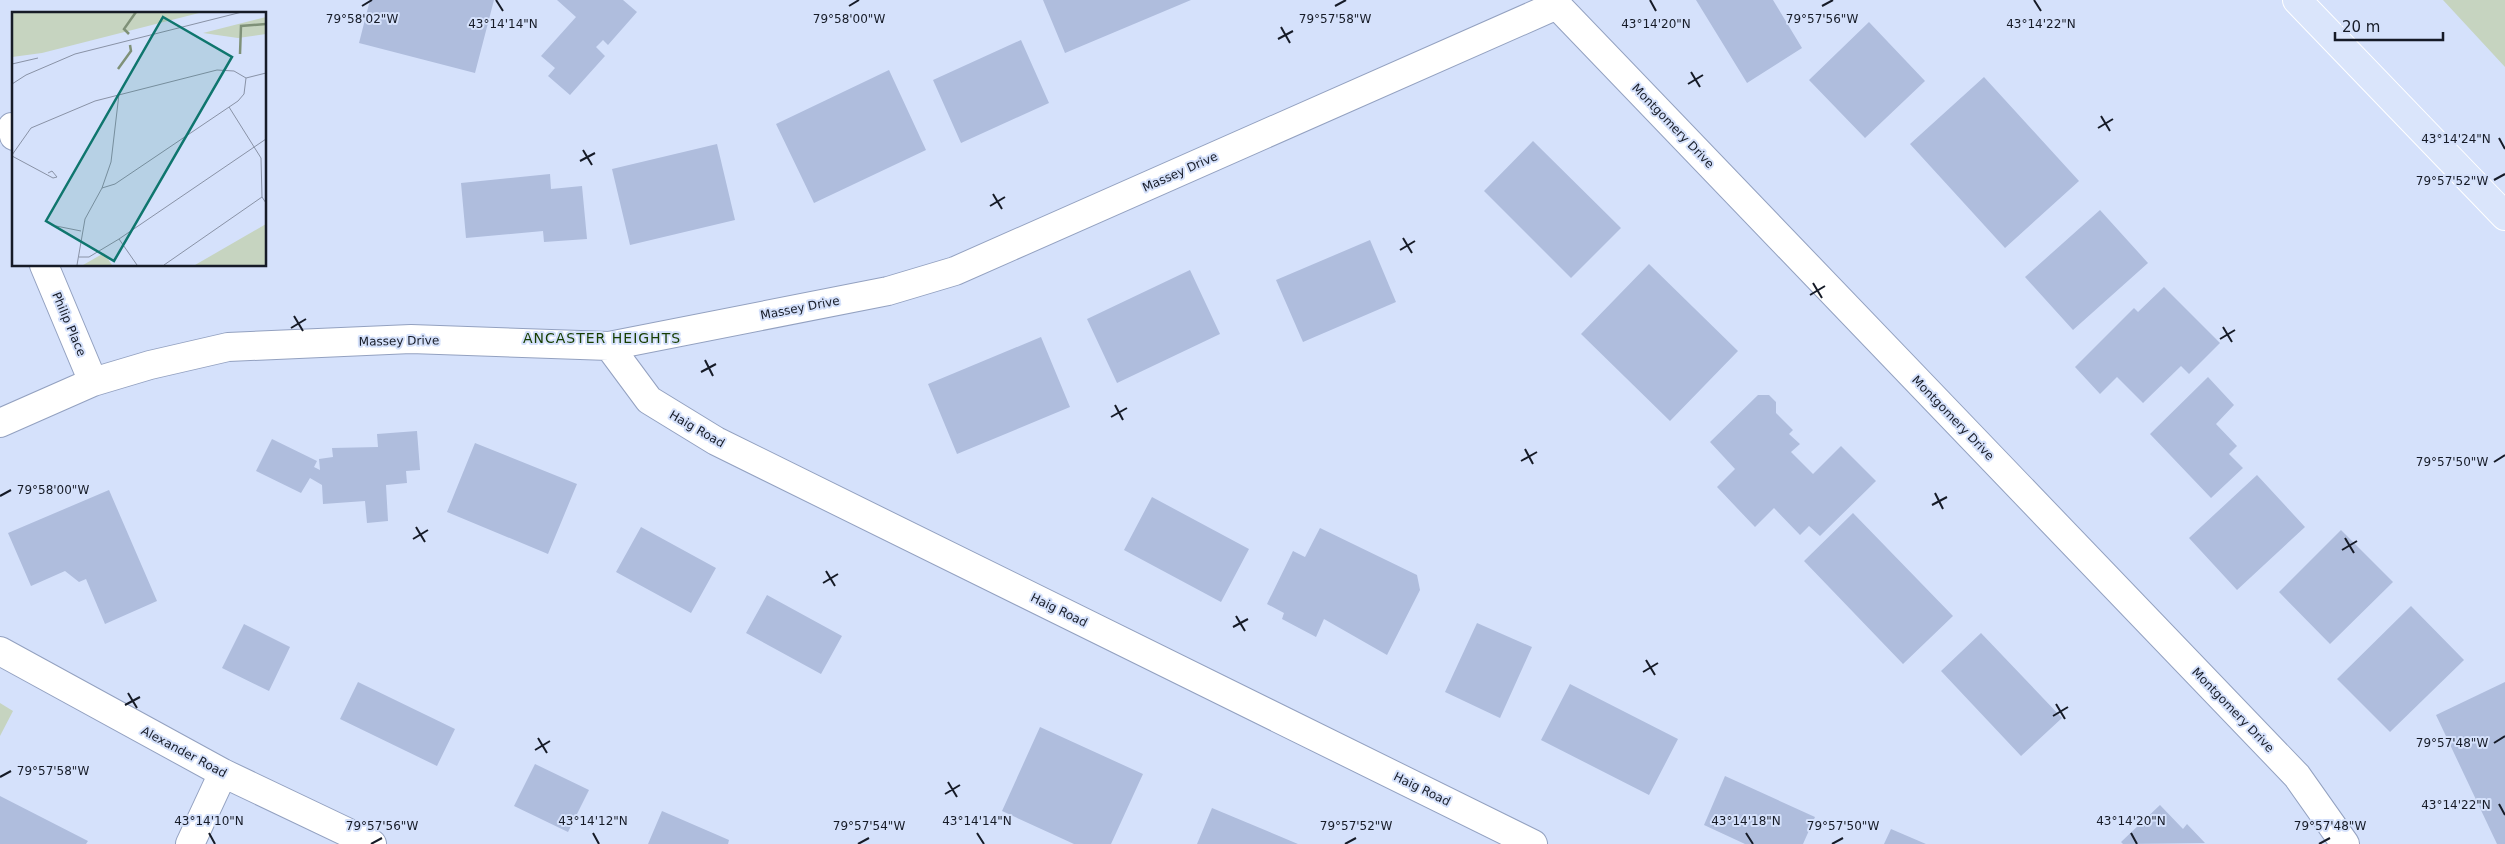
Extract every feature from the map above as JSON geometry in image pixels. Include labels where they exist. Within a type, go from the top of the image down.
[{"type":"main road","points":[[2297,0],[2505,216]]},
{"type":"street","name":"Massey Drive","points":[[0,423],[94,382],[150,364],[228,347],[411,339],[609,346],[888,291],[955,271],[1554,3]]},
{"type":"street","name":"Montgomery Drive","points":[[1554,3],[2297,776],[2344,844]]},
{"type":"street","name":"Philip Place","points":[[44,266],[94,382]]},
{"type":"street","name":"Haig Road","points":[[609,346],[648,400],[716,441],[1533,844]]},
{"type":"street","name":"Alexander Road","points":[[0,651],[223,773],[372,844]]},
{"type":"street","points":[[190,844],[223,773]]},
{"type":"green space","points":[[2443,0],[2505,0],[2505,67]]},
{"type":"green space","points":[[0,703],[13,711],[0,736]]},
{"type":"building","points":[[370,0],[494,0],[475,73],[359,43]]},
{"type":"building","points":[[557,0],[623,0],[637,12],[608,45],[603,40],[596,47],[605,56],[570,95],[548,76],[555,68],[541,56],[576,17]]},
{"type":"building","points":[[1043,0],[1191,0],[1065,53]]},
{"type":"building","points":[[1696,0],[1773,0],[1802,48],[1747,83]]},
{"type":"building","points":[[1869,22],[1925,81],[1865,138],[1809,80]]},
{"type":"building","points":[[1021,40],[1049,103],[961,143],[933,80]]},
{"type":"building","points":[[889,70],[926,150],[814,203],[776,124]]},
{"type":"building","points":[[1984,77],[2079,181],[2005,248],[1910,144]]},
{"type":"building","points":[[1533,141],[1621,228],[1571,278],[1484,191]]},
{"type":"building","points":[[717,144],[735,220],[630,245],[612,169]]},
{"type":"building","points":[[550,174],[551,189],[582,186],[587,239],[544,242],[543,231],[466,238],[461,183]]},
{"type":"building","points":[[2100,210],[2148,263],[2073,330],[2025,277]]},
{"type":"building","points":[[1370,240],[1396,302],[1303,342],[1276,280]]},
{"type":"building","points":[[1649,264],[1738,351],[1670,421],[1581,334]]},
{"type":"building","points":[[1190,270],[1220,334],[1117,383],[1087,319]]},
{"type":"building","points":[[2164,287],[2220,343],[2189,374],[2181,366],[2143,403],[2117,377],[2100,394],[2075,367],[2134,308],[2138,312]]},
{"type":"building","points":[[1041,337],[1070,407],[957,454],[928,384]]},
{"type":"building","points":[[2208,377],[2234,405],[2216,424],[2237,446],[2229,454],[2243,468],[2211,498],[2150,434]]},
{"type":"building","points":[[1758,395],[1769,395],[1776,402],[1776,413],[1793,430],[1789,434],[1800,444],[1791,452],[1813,474],[1841,446],[1876,481],[1820,536],[1809,526],[1800,535],[1774,508],[1755,527],[1717,487],[1735,469],[1710,442]]},
{"type":"building","points":[[417,431],[420,470],[406,471],[407,483],[386,485],[388,521],[367,523],[365,501],[323,504],[322,485],[310,478],[301,493],[256,471],[272,439],[317,461],[314,467],[320,470],[319,459],[333,457],[332,448],[378,447],[377,434]]},
{"type":"building","points":[[475,443],[577,484],[548,554],[447,512]]},
{"type":"building","points":[[2257,475],[2305,527],[2237,590],[2189,538]]},
{"type":"building","points":[[109,490],[157,601],[105,624],[86,579],[79,582],[65,571],[31,586],[8,533]]},
{"type":"building","points":[[1152,497],[1249,549],[1221,602],[1124,550]]},
{"type":"building","points":[[1853,513],[1953,616],[1903,664],[1804,561]]},
{"type":"building","points":[[641,527],[716,568],[691,613],[616,572]]},
{"type":"building","points":[[1320,528],[1417,575],[1420,590],[1387,655],[1324,619],[1316,637],[1282,619],[1284,613],[1267,604],[1293,551],[1305,557]]},
{"type":"building","points":[[2341,530],[2393,582],[2330,644],[2279,592]]},
{"type":"building","points":[[767,595],[842,636],[821,674],[746,633]]},
{"type":"building","points":[[2411,606],[2464,660],[2390,732],[2337,679]]},
{"type":"building","points":[[1477,623],[1532,647],[1500,718],[1445,692]]},
{"type":"building","points":[[244,624],[290,647],[269,691],[222,668]]},
{"type":"building","points":[[1981,633],[2062,718],[2021,756],[1941,671]]},
{"type":"building","points":[[358,682],[455,729],[437,766],[340,719]]},
{"type":"building","points":[[2505,682],[2505,844],[2497,844],[2436,715]]},
{"type":"building","points":[[1570,684],[1678,739],[1649,795],[1541,740]]},
{"type":"building","points":[[1040,727],[1143,774],[1111,844],[1074,844],[1002,811]]},
{"type":"building","points":[[535,764],[589,790],[568,832],[514,806]]},
{"type":"building","points":[[1725,776],[1815,817],[1803,844],[1745,844],[1704,825]]},
{"type":"building","points":[[0,796],[88,841],[86,844],[0,844]]},
{"type":"building","points":[[2160,805],[2183,829],[2187,824],[2205,843],[2123,844],[2121,842]]},
{"type":"building","points":[[1212,808],[1298,844],[1197,844]]},
{"type":"building","points":[[662,811],[729,840],[728,844],[648,844]]},
{"type":"building","points":[[1891,829],[1926,844],[1884,844]]},
{"type":"district","name":"ANCASTER HEIGHTS","points":[[602,338]]}]
